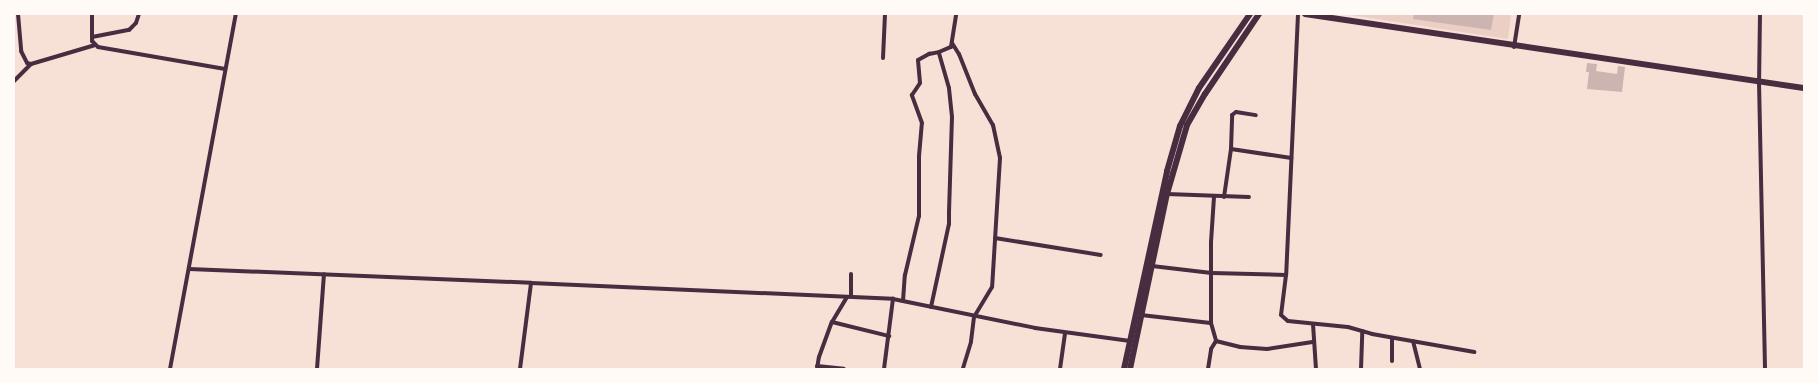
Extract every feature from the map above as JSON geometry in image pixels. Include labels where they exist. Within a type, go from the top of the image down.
[{"type":"main road","points":[[1130,369],[1167,171],[1180,126],[1200,88],[1250,14]]},
{"type":"main road","points":[[1124,369],[1130,341],[1152,266],[1177,154],[1190,119],[1259,14]]},
{"type":"main road","points":[[1305,14],[1804,88]]},
{"type":"street","points":[[18,14],[21,51],[25,61],[31,64]]},
{"type":"street","points":[[92,14],[92,37],[95,45],[102,49],[225,68]]},
{"type":"street","points":[[92,37],[129,30],[136,24],[139,14]]},
{"type":"street","points":[[170,369],[236,14]]},
{"type":"street","points":[[883,58],[885,14]]},
{"type":"street","points":[[903,301],[905,275],[919,216],[919,156],[922,123],[912,94],[920,83],[918,60],[949,49],[952,43],[956,14]]},
{"type":"street","points":[[1298,14],[1286,274],[1281,309],[1282,317],[1291,322],[1362,331],[1474,352]]},
{"type":"street","points":[[1514,46],[1519,14]]},
{"type":"street","points":[[1760,14],[1759,82],[1765,369]]},
{"type":"street","points":[[952,43],[959,54],[975,94],[989,117],[996,136],[1000,172],[992,287],[974,317],[971,342],[963,369]]},
{"type":"street","points":[[14,81],[31,64],[95,45]]},
{"type":"street","points":[[931,307],[949,218],[952,117],[949,88],[939,52]]},
{"type":"street","points":[[1224,197],[1231,149],[1233,113],[1256,116]]},
{"type":"street","points":[[1231,149],[1291,158]]},
{"type":"street","points":[[1167,194],[1249,197]]},
{"type":"street","points":[[1208,369],[1211,350],[1216,341],[1211,323],[1211,242],[1214,197]]},
{"type":"street","points":[[995,238],[1101,255]]},
{"type":"street","points":[[1152,266],[1212,273],[1286,274]]},
{"type":"street","points":[[189,269],[893,299],[974,317],[1066,333],[1130,341]]},
{"type":"street","points":[[317,369],[324,274]]},
{"type":"street","points":[[844,369],[817,368],[832,322],[849,296],[851,274]]},
{"type":"street","points":[[520,369],[531,283]]},
{"type":"street","points":[[884,369],[893,299]]},
{"type":"street","points":[[1139,314],[1211,323]]},
{"type":"street","points":[[832,322],[889,336]]},
{"type":"street","points":[[1313,324],[1312,342],[1316,369]]},
{"type":"street","points":[[1361,369],[1362,331]]},
{"type":"street","points":[[1060,369],[1066,333]]},
{"type":"street","points":[[1392,338],[1392,361]]},
{"type":"street","points":[[1216,341],[1240,347],[1267,349],[1312,342]]},
{"type":"street","points":[[1413,341],[1420,369]]},
{"type":"shaded area","points":[[1344,14],[1511,14],[1508,39]]},
{"type":"building","points":[[1414,14],[1494,14],[1491,30],[1413,19]]},
{"type":"building","points":[[1587,63],[1597,64],[1596,71],[1617,74],[1618,66],[1625,67],[1622,92],[1587,89],[1589,72],[1586,72]]}]
